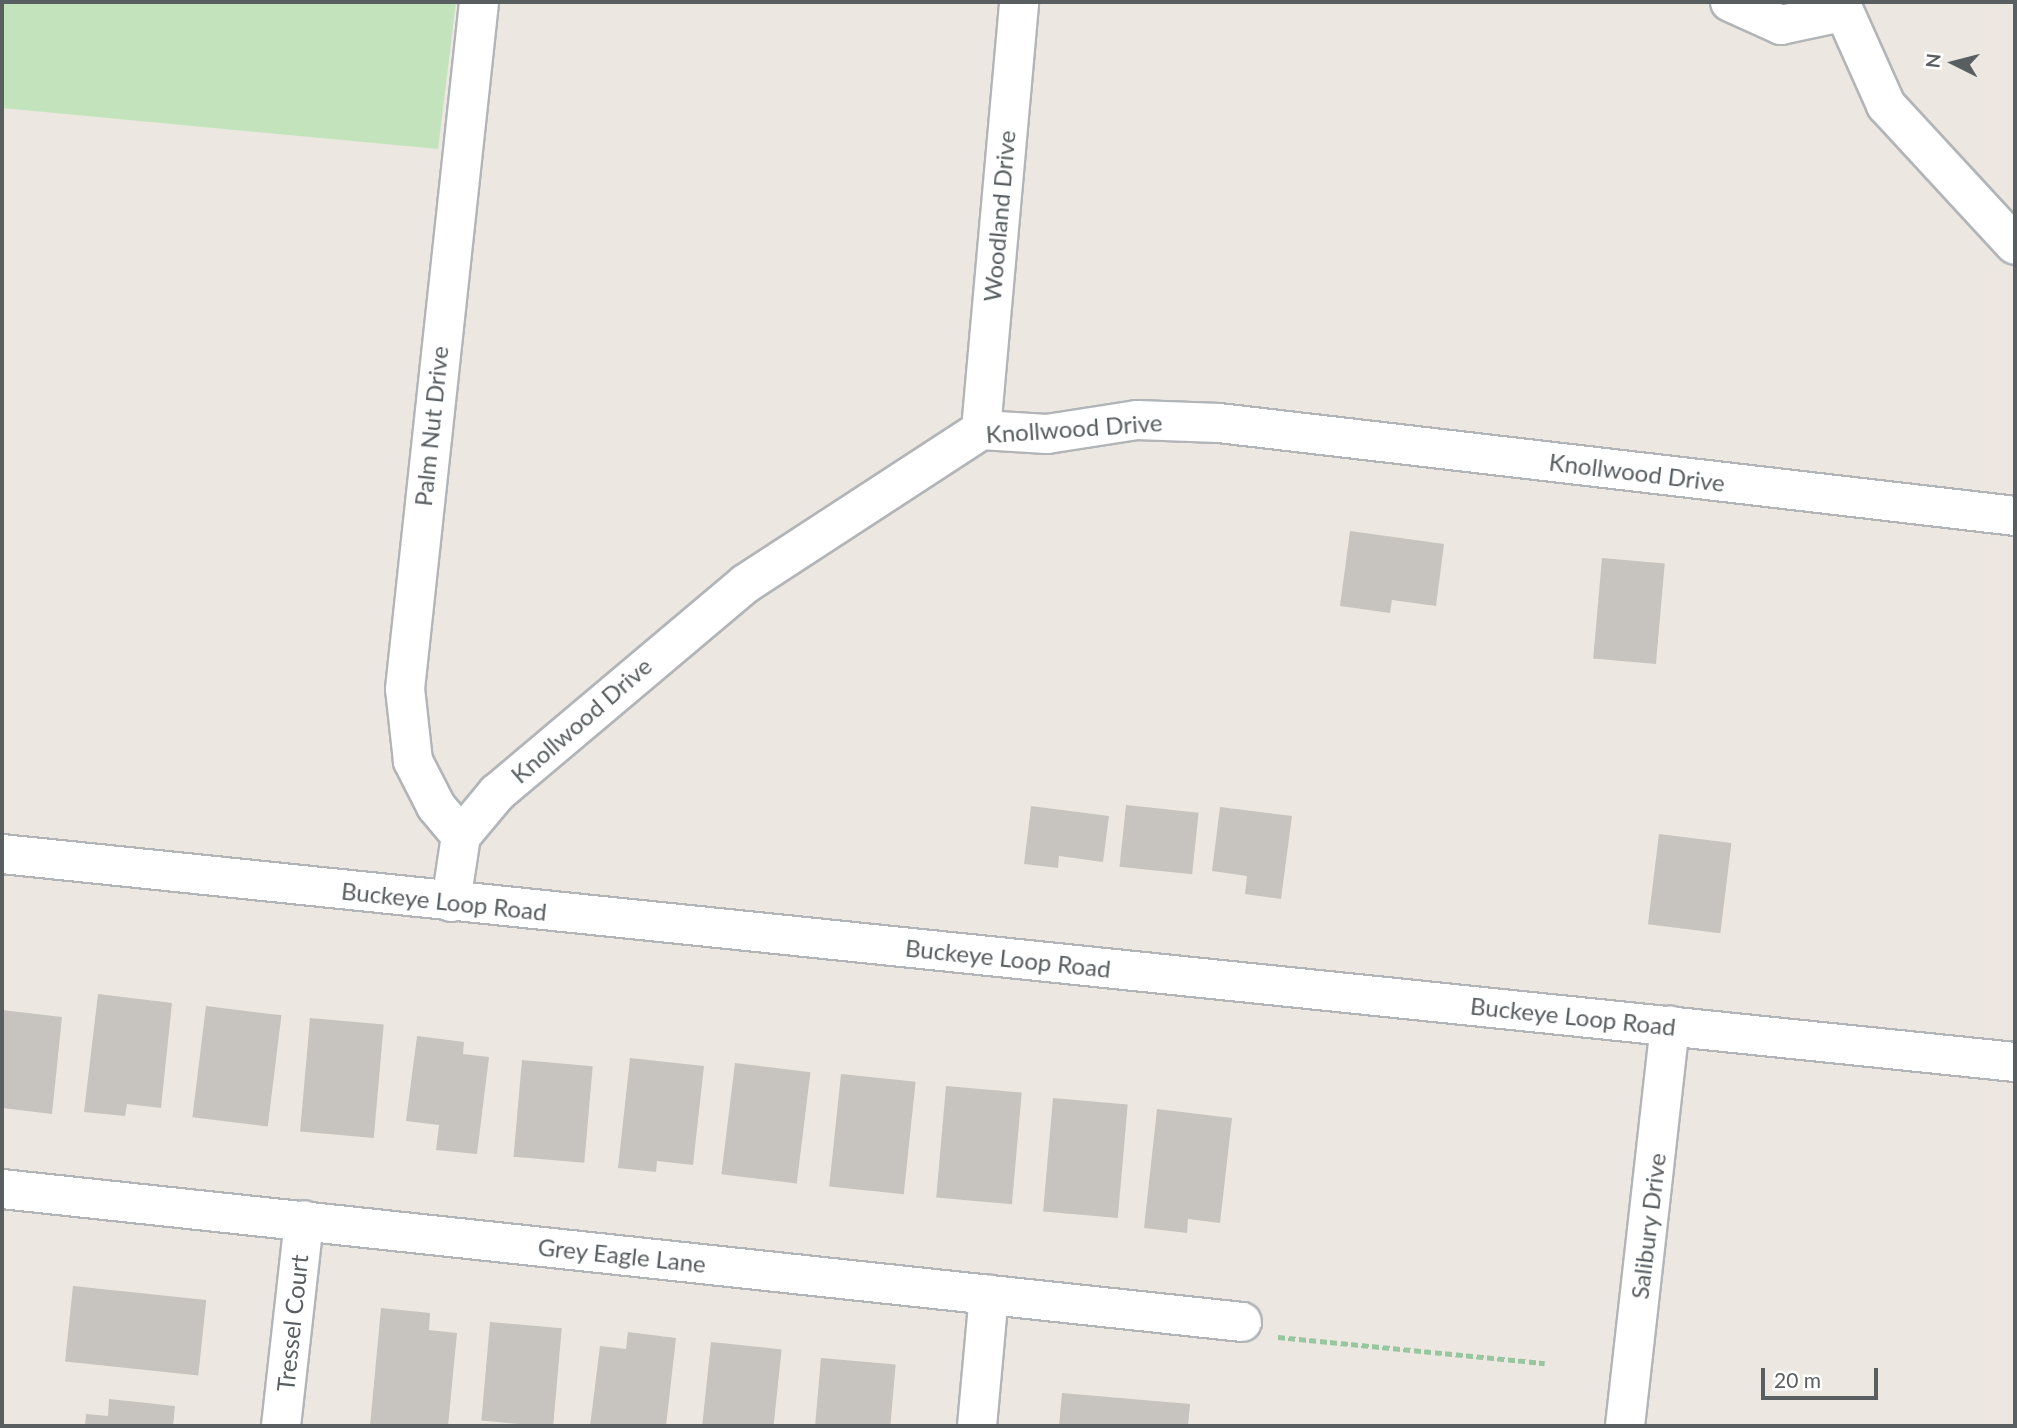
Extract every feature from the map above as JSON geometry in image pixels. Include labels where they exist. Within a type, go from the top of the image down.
[{"type":"street","name":"Palm Nut Drive","points":[[461,836],[436,806],[413,761],[405,689],[479,2]]},
{"type":"street","name":"Woodland Drive","points":[[981,430],[1019,2]]},
{"type":"street","points":[[1730,2],[1781,25],[1841,7],[1886,105],[2015,246]]},
{"type":"street","name":"Knollwood Drive","points":[[461,836],[497,793],[673,640],[822,530],[981,430],[1048,434],[1137,420],[1232,424],[2015,516]]},
{"type":"street","points":[[451,902],[461,836]]},
{"type":"street","name":"Buckeye Loop Road","points":[[2,854],[2015,1062]]},
{"type":"street","name":"Salibury Drive","points":[[1625,1426],[1670,1026]]},
{"type":"street","name":"Grey Eagle Lane","points":[[2,1189],[989,1295],[1255,1331]]},
{"type":"street","name":"Tressel Court","points":[[281,1426],[303,1220]]},
{"type":"street","points":[[977,1426],[989,1295]]},
{"type":"path","points":[[1255,1331],[1545,1363]]},
{"type":"green space","points":[[2,2],[456,2],[438,149],[2,108]]},
{"type":"building","points":[[1350,531],[1444,544],[1436,606],[1392,600],[1390,613],[1340,606]]},
{"type":"building","points":[[1602,558],[1665,563],[1656,664],[1593,659]]},
{"type":"building","points":[[1126,805],[1199,813],[1192,874],[1120,867]]},
{"type":"building","points":[[1031,806],[1109,816],[1103,862],[1059,856],[1058,868],[1024,864]]},
{"type":"building","points":[[1220,807],[1292,816],[1281,899],[1245,894],[1247,876],[1212,871]]},
{"type":"building","points":[[1659,834],[1731,843],[1720,933],[1648,924]]},
{"type":"building","points":[[98,994],[172,1003],[161,1108],[127,1104],[125,1116],[84,1112]]},
{"type":"building","points":[[206,1006],[281,1015],[268,1126],[192,1117]]},
{"type":"building","points":[[2,1010],[62,1017],[52,1114],[2,1108]]},
{"type":"building","points":[[310,1018],[384,1024],[374,1138],[300,1132]]},
{"type":"building","points":[[417,1036],[464,1042],[463,1054],[489,1057],[477,1154],[436,1150],[439,1125],[406,1121]]},
{"type":"building","points":[[630,1058],[704,1066],[693,1165],[657,1161],[656,1172],[618,1168]]},
{"type":"building","points":[[522,1060],[593,1066],[584,1163],[514,1157]]},
{"type":"building","points":[[735,1063],[810,1072],[797,1183],[721,1174]]},
{"type":"building","points":[[841,1074],[916,1082],[904,1194],[829,1186]]},
{"type":"building","points":[[946,1086],[1022,1093],[1012,1204],[936,1198]]},
{"type":"building","points":[[1053,1098],[1128,1105],[1118,1218],[1043,1212]]},
{"type":"building","points":[[1157,1109],[1232,1118],[1220,1223],[1188,1219],[1187,1233],[1144,1228]]},
{"type":"building","points":[[73,1286],[206,1300],[198,1376],[65,1362]]},
{"type":"building","points":[[381,1308],[430,1313],[429,1330],[457,1333],[448,1426],[370,1426]]},
{"type":"building","points":[[490,1322],[562,1328],[553,1426],[481,1421]]},
{"type":"building","points":[[628,1332],[676,1338],[666,1426],[590,1426],[600,1346],[626,1349]]},
{"type":"building","points":[[711,1342],[782,1349],[774,1426],[702,1426]]},
{"type":"building","points":[[821,1358],[896,1365],[890,1426],[815,1426]]},
{"type":"building","points":[[1062,1393],[1190,1404],[1188,1426],[1059,1426]]},
{"type":"building","points":[[109,1399],[175,1406],[173,1426],[85,1426],[86,1414],[108,1416]]}]
